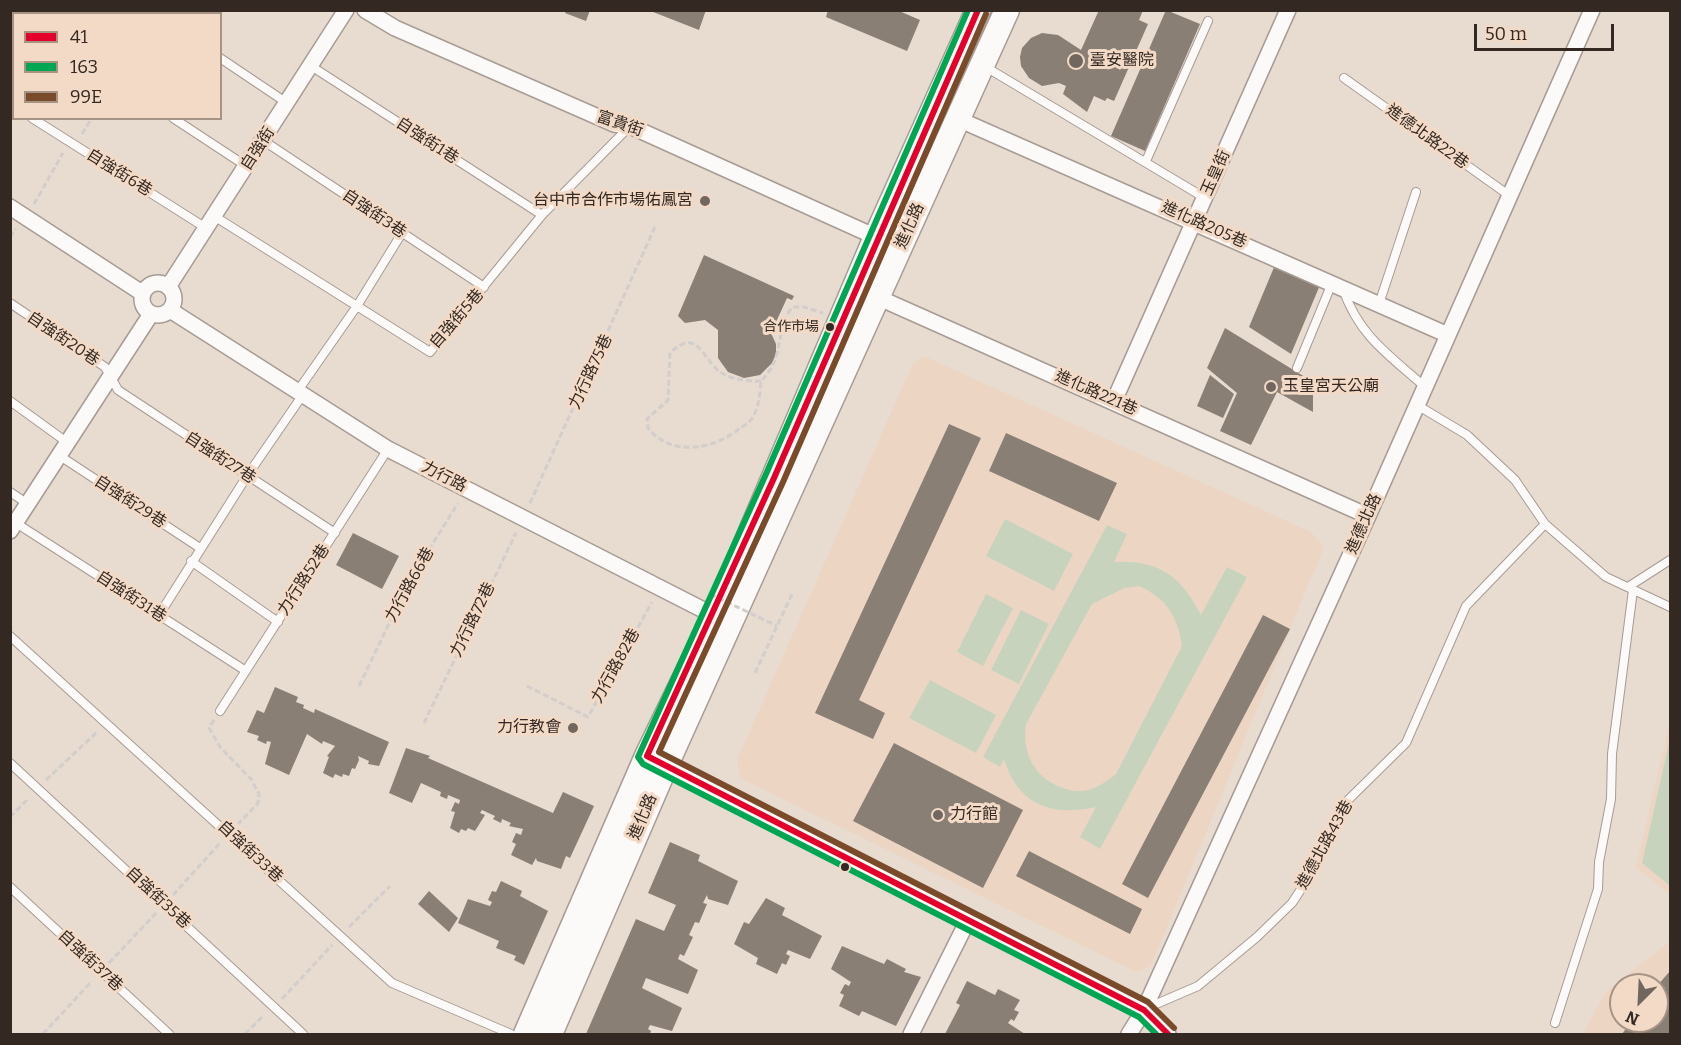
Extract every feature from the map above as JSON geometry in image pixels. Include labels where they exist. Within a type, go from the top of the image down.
[{"type":"main road","name":"進化路","points":[[723,620],[841,320],[978,10]]},
{"type":"main road","name":"進化路","points":[[526,1035],[877,297],[1007,10]]},
{"type":"main road","name":"進化路","points":[[550,1035],[656,761]]},
{"type":"street","name":"自強街","points":[[168,287],[264,141],[346,10]]},
{"type":"street","name":"富貴街","points":[[365,10],[395,28],[614,124],[630,126],[876,237]]},
{"type":"street","name":"玉皇街","points":[[1114,401],[1288,10]]},
{"type":"street","name":"進德北路","points":[[1129,1035],[1144,1010],[1368,516],[1592,10]]},
{"type":"street","name":"進化路205巷","points":[[958,119],[1196,221],[1448,335]]},
{"type":"street","points":[[10,207],[142,293]]},
{"type":"street","points":[[876,237],[877,297]]},
{"type":"street","points":[[157,282],[168,287],[174,298],[170,310],[157,315],[151,314],[142,305],[142,293],[151,284],[157,282]]},
{"type":"street","name":"進化路221巷","points":[[877,297],[1368,516]]},
{"type":"street","name":"力行路","points":[[170,310],[299,395],[388,449],[723,620]]},
{"type":"street","points":[[13,527],[151,314]]},
{"type":"street","points":[[656,761],[1144,1010],[1168,1035]]},
{"type":"street","points":[[910,1035],[968,920]]},
{"type":"lane","points":[[1146,161],[1208,21]]},
{"type":"lane","points":[[222,59],[287,103]]},
{"type":"lane","name":"進化路205巷","points":[[982,65],[1205,198]]},
{"type":"lane","name":"自強街1巷","points":[[311,66],[542,215]]},
{"type":"lane","name":"進德北路22巷","points":[[1344,78],[1510,196]]},
{"type":"lane","name":"自強街6巷","points":[[35,120],[74,145],[210,222]]},
{"type":"lane","points":[[176,120],[246,166]]},
{"type":"lane","name":"自強街5巷","points":[[210,222],[357,306],[430,352],[542,215],[630,126]]},
{"type":"lane","name":"自強街3巷","points":[[264,141],[484,287]]},
{"type":"lane","points":[[1379,304],[1416,192]]},
{"type":"lane","points":[[159,615],[191,561],[402,233]]},
{"type":"lane","points":[[1297,368],[1337,286]]},
{"type":"lane","points":[[1337,286],[1365,334],[1425,387]]},
{"type":"lane","name":"自強街20巷","points":[[10,303],[105,367],[110,378]]},
{"type":"lane","name":"自強街27巷","points":[[110,378],[118,390],[335,533]]},
{"type":"lane","name":"自強街29巷","points":[[10,401],[64,449],[200,548]]},
{"type":"lane","points":[[1417,405],[1467,435],[1515,480],[1545,524],[1606,577],[1671,608]]},
{"type":"lane","name":"力行路52巷","points":[[220,711],[388,449]]},
{"type":"lane","points":[[10,492],[28,504]]},
{"type":"lane","name":"進德北路43巷","points":[[1144,1010],[1198,986],[1257,937],[1292,903],[1309,877],[1346,802],[1406,743],[1466,606],[1545,524]]},
{"type":"lane","name":"自強街31巷","points":[[13,527],[159,615],[246,671]]},
{"type":"lane","points":[[1555,1023],[1598,889],[1599,862],[1611,799],[1612,754],[1631,589],[1671,560]]},
{"type":"lane","points":[[191,561],[278,622]]},
{"type":"lane","name":"自強街33巷","points":[[10,636],[230,833],[392,983],[511,1035]]},
{"type":"lane","name":"自強街35巷","points":[[10,763],[165,904],[303,1035]]},
{"type":"lane","name":"自強街37巷","points":[[10,887],[169,1035]]},
{"type":"path","points":[[26,217],[66,148],[74,145],[91,120]]},
{"type":"path","name":"力行路75巷","points":[[524,517],[655,227]]},
{"type":"path","points":[[761,381],[742,381],[717,370],[700,347],[687,343],[676,347],[670,353],[668,400],[647,419],[648,428],[668,444],[684,448],[724,442],[752,419],[759,403],[761,381],[777,360],[782,322],[792,307],[804,307],[841,320]]},
{"type":"path","name":"力行路66巷","points":[[359,686],[409,582],[466,488]]},
{"type":"path","name":"力行路72巷","points":[[424,723],[524,517]]},
{"type":"path","name":"力行路82巷","points":[[527,686],[588,717],[660,588]]},
{"type":"path","points":[[755,673],[793,592]]},
{"type":"path","points":[[691,635],[710,594],[777,626]]},
{"type":"path","points":[[43,1035],[258,802],[259,794],[251,779],[220,747],[209,728],[220,711]]},
{"type":"path","points":[[10,817],[105,723]]},
{"type":"path","points":[[245,1035],[273,1006],[290,993],[340,936],[390,886]]},
{"type":"shaded area","points":[[924,356],[1311,532],[1324,547],[1151,966],[1136,972],[740,778],[737,760],[913,363]]},
{"type":"shaded area","points":[[1670,721],[1670,895],[1636,867]]},
{"type":"shaded area","points":[[1670,941],[1670,1034],[1583,1034],[1605,993],[1609,990],[1609,1033],[1669,1033],[1669,973],[1630,973]]},
{"type":"green space","points":[[1005,519],[1073,554],[1054,591],[986,556]]},
{"type":"green space","points":[[1107,525],[1127,534],[1114,562],[1144,564],[1166,573],[1185,590],[1201,615],[1227,567],[1247,577],[1100,849],[1080,837],[1096,807],[1065,810],[1038,804],[1018,787],[1004,759],[1000,767],[983,757]],"holes":[[[1139,586],[1157,596],[1174,617],[1182,646],[1116,774],[1084,791],[1060,787],[1036,770],[1031,762],[1026,744],[1026,724],[1092,604],[1124,588]]]},
{"type":"green space","points":[[986,594],[1013,608],[983,666],[957,652]]},
{"type":"green space","points":[[1021,610],[1049,624],[1019,684],[991,670]]},
{"type":"green space","points":[[930,680],[996,715],[976,753],[909,718]]},
{"type":"green space","points":[[1670,738],[1670,885],[1669,885],[1642,863]]},
{"type":"building","points":[[566,10],[590,10],[586,21],[565,13]]},
{"type":"building","points":[[648,10],[706,10],[699,30]]},
{"type":"building","points":[[828,10],[897,10],[920,20],[907,51],[826,17]]},
{"type":"building","name":"臺安醫院","points":[[1099,10],[1143,10],[1139,20],[1148,24],[1114,101],[1107,98],[1105,101],[1094,96],[1087,112],[1063,94],[1066,86],[1059,83],[1042,86],[1029,78],[1021,66],[1020,57],[1022,48],[1031,38],[1042,33],[1058,35],[1081,50]]},
{"type":"building","points":[[1166,10],[1200,24],[1145,151],[1111,136]]},
{"type":"building","points":[[704,255],[794,296],[792,300],[787,298],[771,333],[776,344],[776,354],[772,363],[760,375],[744,378],[728,372],[718,358],[718,330],[705,320],[685,323],[678,316]]},
{"type":"building","points":[[1275,265],[1320,285],[1291,354],[1249,327]]},
{"type":"building","name":"玉皇宮天公廟","points":[[1225,328],[1313,382],[1313,412],[1277,392],[1251,445],[1220,431],[1237,393],[1207,368]]},
{"type":"building","points":[[1210,375],[1234,394],[1223,418],[1197,406]]},
{"type":"building","points":[[949,424],[981,438],[859,700],[885,713],[873,739],[815,713]]},
{"type":"building","points":[[1006,433],[1117,483],[1099,521],[989,471]]},
{"type":"building","points":[[353,533],[399,556],[382,589],[336,565]]},
{"type":"building","points":[[1263,615],[1290,629],[1148,898],[1122,884]]},
{"type":"building","points":[[275,687],[298,697],[296,702],[304,705],[303,708],[314,713],[315,709],[389,742],[379,766],[368,764],[369,761],[358,756],[359,760],[355,769],[352,768],[349,776],[343,774],[342,777],[335,774],[333,778],[323,773],[329,757],[327,756],[335,746],[323,741],[322,744],[307,734],[289,775],[265,764],[271,742],[267,741],[266,744],[257,740],[259,736],[247,732],[257,710],[264,713]]},
{"type":"building","name":"力行館","points":[[894,743],[1023,810],[983,888],[853,821]]},
{"type":"building","points":[[406,748],[430,756],[428,758],[553,813],[563,792],[594,806],[570,858],[566,856],[561,869],[537,861],[536,858],[532,865],[511,855],[516,844],[512,842],[516,833],[521,835],[523,829],[509,826],[511,823],[502,819],[501,823],[493,819],[495,816],[482,810],[480,813],[485,815],[475,831],[468,828],[466,831],[461,829],[459,833],[450,828],[455,812],[451,811],[455,802],[459,804],[460,800],[448,795],[447,799],[440,796],[441,792],[421,783],[412,803],[389,793]]},
{"type":"building","points":[[670,842],[700,855],[698,861],[738,881],[728,905],[708,899],[707,895],[703,903],[707,904],[699,923],[695,922],[689,935],[693,937],[684,956],[680,954],[678,959],[698,970],[688,994],[646,978],[642,988],[682,1008],[672,1031],[650,1025],[648,1029],[651,1031],[650,1034],[586,1034],[636,919],[664,931],[676,905],[648,893]]},
{"type":"building","points":[[1029,851],[1142,909],[1130,934],[1016,876]]},
{"type":"building","points":[[501,881],[522,891],[520,896],[548,911],[524,965],[514,960],[516,956],[496,948],[499,941],[458,923],[468,899],[490,906],[492,902],[488,900],[492,891],[496,892]]},
{"type":"building","points":[[429,891],[458,918],[449,932],[418,904]]},
{"type":"building","points":[[766,898],[785,908],[782,915],[822,936],[810,959],[788,950],[786,954],[790,956],[786,965],[782,963],[777,974],[756,964],[758,958],[734,944],[744,922],[749,924]]},
{"type":"building","points":[[842,946],[884,964],[887,959],[906,969],[904,972],[921,977],[896,1026],[862,1011],[859,1016],[839,1006],[844,995],[840,993],[845,984],[849,986],[851,982],[831,969]]},
{"type":"building","points":[[1670,971],[1669,1033],[1669,973]]},
{"type":"building","points":[[967,981],[995,995],[998,989],[1020,1000],[1014,1010],[1019,1012],[1014,1021],[1011,1019],[1008,1023],[1025,1034],[945,1034],[960,1005],[956,1003]]},
{"type":"building","points":[[1623,1033],[1669,1033],[1668,1034]]},
{"type":"transit line","name":"163","points":[[968,10],[766,474],[638,757],[643,764],[1139,1017],[1156,1034]]},
{"type":"transit line","name":"41","points":[[978,10],[774,478],[647,756],[1144,1010],[1168,1034]]},
{"type":"transit line","name":"99E","points":[[986,14],[783,482],[659,752],[1148,1002],[1174,1028]]},
{"type":"place","name":"臺安醫院","points":[[1076,61]]},
{"type":"place","name":"台中市合作市場佑鳳宮","points":[[705,201]]},
{"type":"place","name":"合作市場","points":[[830,327]]},
{"type":"place","name":"玉皇宮天公廟","points":[[1271,387]]},
{"type":"place","name":"力行教會","points":[[573,728]]},
{"type":"place","name":"力行館","points":[[938,815]]}]
